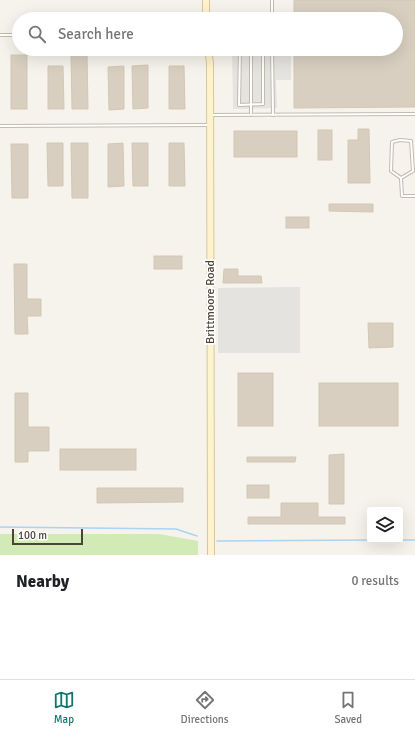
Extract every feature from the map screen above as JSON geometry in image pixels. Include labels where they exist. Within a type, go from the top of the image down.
[{"type":"main road","points":[[206,0],[206,12]]},
{"type":"main road","name":"Brittmoore Road","points":[[209,56],[211,555]]},
{"type":"lane","points":[[272,0],[272,12]]},
{"type":"lane","points":[[0,35],[12,35]]},
{"type":"lane","points":[[240,56],[239,105],[263,104],[263,56]]},
{"type":"lane","points":[[251,56],[251,115]]},
{"type":"lane","points":[[272,56],[273,115]]},
{"type":"lane","points":[[210,115],[415,114]]},
{"type":"lane","points":[[0,126],[210,125]]},
{"type":"lane","points":[[400,140],[411,142],[413,171],[401,178],[391,171],[392,142],[400,140]]},
{"type":"lane","points":[[401,178],[402,196],[415,196]]},
{"type":"green space","points":[[0,534],[159,534],[198,541],[198,555],[0,555]]},
{"type":"shaded area","points":[[232,56],[291,56],[291,80],[276,80],[277,108],[233,109]]},
{"type":"shaded area","points":[[300,287],[300,353],[218,353],[218,288]]},
{"type":"building","points":[[294,0],[415,0],[415,107],[294,108],[294,56],[403,56],[403,12],[294,12]]},
{"type":"building","points":[[11,55],[27,56],[27,109],[11,109]]},
{"type":"building","points":[[71,56],[87,56],[88,109],[72,109]]},
{"type":"building","points":[[148,65],[148,108],[133,109],[132,66]]},
{"type":"building","points":[[48,66],[63,66],[64,109],[48,109]]},
{"type":"building","points":[[124,66],[124,109],[109,110],[108,67]]},
{"type":"building","points":[[169,66],[184,66],[185,109],[169,109]]},
{"type":"building","points":[[358,129],[369,129],[370,183],[348,183],[348,140],[358,140]]},
{"type":"building","points":[[318,130],[332,130],[332,160],[318,160]]},
{"type":"building","points":[[234,131],[297,131],[297,157],[234,157]]},
{"type":"building","points":[[47,143],[63,143],[63,186],[48,186]]},
{"type":"building","points":[[71,143],[88,143],[88,198],[72,198]]},
{"type":"building","points":[[123,143],[124,186],[108,187],[108,144]]},
{"type":"building","points":[[132,143],[148,143],[148,186],[133,186]]},
{"type":"building","points":[[169,143],[184,143],[185,186],[169,186]]},
{"type":"building","points":[[11,144],[28,144],[28,198],[12,198]]},
{"type":"building","points":[[329,204],[373,204],[373,212],[329,211]]},
{"type":"building","points":[[286,217],[309,217],[309,228],[286,228]]},
{"type":"building","points":[[154,256],[182,256],[182,269],[154,269]]},
{"type":"building","points":[[14,264],[27,264],[27,299],[41,299],[41,316],[27,316],[28,334],[15,334]]},
{"type":"building","points":[[224,269],[238,269],[238,276],[261,276],[262,283],[223,283]]},
{"type":"building","points":[[368,323],[393,323],[393,347],[369,348]]},
{"type":"building","points":[[238,373],[273,373],[273,426],[238,426]]},
{"type":"building","points":[[319,383],[398,383],[398,426],[319,426]]},
{"type":"building","points":[[15,393],[28,393],[28,427],[49,427],[49,451],[28,451],[28,462],[15,462]]},
{"type":"building","points":[[60,449],[136,449],[136,470],[60,470]]},
{"type":"building","points":[[344,454],[344,504],[329,504],[329,455]]},
{"type":"building","points":[[247,457],[296,457],[295,462],[247,462]]},
{"type":"building","points":[[247,485],[269,485],[269,498],[247,498]]},
{"type":"building","points":[[97,488],[183,488],[183,502],[97,503]]},
{"type":"building","points":[[281,503],[318,503],[318,517],[345,517],[345,524],[248,524],[248,517],[281,517]]},
{"type":"waterway","points":[[0,527],[176,529],[197,536]]},
{"type":"waterway","points":[[217,541],[367,540]]},
{"type":"waterway","points":[[403,540],[415,540]]}]
